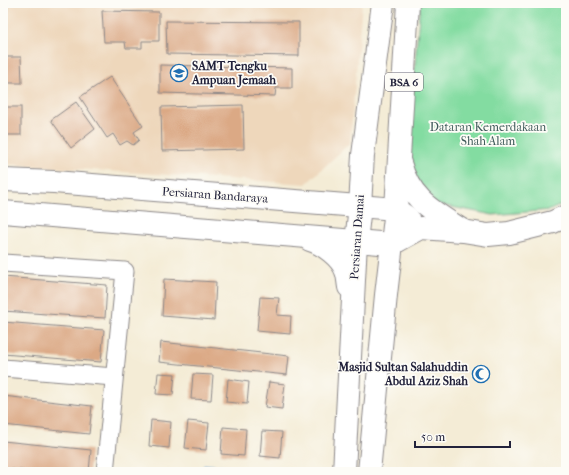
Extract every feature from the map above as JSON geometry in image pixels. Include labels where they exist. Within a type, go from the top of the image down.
[{"type":"main road","name":"Persiaran Damai","points":[[344,472],[356,242],[363,155],[383,3]]},
{"type":"main road","name":"BSA 6","points":[[369,472],[396,209],[408,3]]},
{"type":"main road","points":[[302,202],[333,198],[343,191],[351,184],[357,175],[363,155]]},
{"type":"main road","points":[[399,161],[404,176],[416,196],[428,208],[464,231]]},
{"type":"main road","name":"Persiaran Bandaraya","points":[[3,180],[54,182],[396,209]]},
{"type":"main road","points":[[396,209],[421,228]]},
{"type":"main road","points":[[3,212],[303,238],[392,244],[421,228],[464,231],[488,235],[509,233],[554,222],[566,216]]},
{"type":"main road","points":[[386,295],[397,270],[411,248],[421,242],[464,231]]},
{"type":"main road","points":[[303,238],[319,243],[340,260],[346,270],[353,304]]},
{"type":"street","points":[[3,263],[125,271],[105,472]]},
{"type":"street","points":[[3,368],[114,377]]},
{"type":"shaded area","name":"SAMT Tengku Ampuan Jemaah","points":[[3,3],[362,3],[350,143],[306,184],[3,164]]},
{"type":"green space","points":[[3,3],[8,3],[6,44],[3,44]]},
{"type":"green space","name":"Dataran Kemerdakaan Shah Alam","points":[[420,3],[566,3],[566,203],[550,210],[493,215],[436,204],[406,176]]},
{"type":"building","points":[[102,11],[159,12],[159,41],[142,41],[142,48],[126,48],[125,42],[104,42]]},
{"type":"building","points":[[166,21],[299,22],[299,56],[167,54]]},
{"type":"building","points":[[3,57],[21,57],[22,83],[3,83]]},
{"type":"building","points":[[160,65],[292,68],[292,88],[276,88],[275,96],[160,93]]},
{"type":"building","points":[[110,77],[143,126],[134,132],[139,140],[133,145],[127,141],[120,145],[113,134],[107,138],[80,97]]},
{"type":"building","points":[[76,102],[95,129],[71,148],[51,120]]},
{"type":"building","points":[[243,105],[244,149],[162,151],[161,107]]},
{"type":"building","points":[[3,107],[21,107],[21,135],[3,135]]},
{"type":"building","points":[[3,277],[107,285],[105,318],[3,311]]},
{"type":"building","points":[[164,279],[216,282],[214,320],[162,316]]},
{"type":"building","points":[[260,297],[279,298],[277,315],[291,316],[290,334],[257,331]]},
{"type":"building","points":[[3,322],[104,330],[101,362],[3,354]]},
{"type":"building","points":[[161,342],[289,356],[287,375],[159,362]]},
{"type":"building","points":[[158,373],[175,374],[173,395],[156,394]]},
{"type":"building","points":[[193,374],[213,375],[211,400],[191,399]]},
{"type":"building","points":[[228,379],[249,382],[247,404],[226,402]]},
{"type":"building","points":[[269,382],[285,384],[282,409],[265,407]]},
{"type":"building","points":[[3,396],[92,406],[89,434],[3,425]]},
{"type":"building","points":[[151,420],[171,422],[169,448],[149,446]]},
{"type":"building","points":[[188,421],[209,423],[206,450],[185,448]]},
{"type":"building","points":[[223,427],[246,429],[244,456],[221,454]]},
{"type":"building","points":[[262,431],[282,432],[280,458],[260,456]]},
{"type":"building","points":[[3,441],[91,450],[89,472],[37,472],[3,468]]},
{"type":"waterway","points":[[200,472],[206,466],[259,472]]},
{"type":"place","name":"SAMT Tengku Ampuan Jemaah","points":[[179,73]]},
{"type":"place","name":"Masjid Sultan Salahuddin Abdul Aziz Shah","points":[[481,374]]}]
